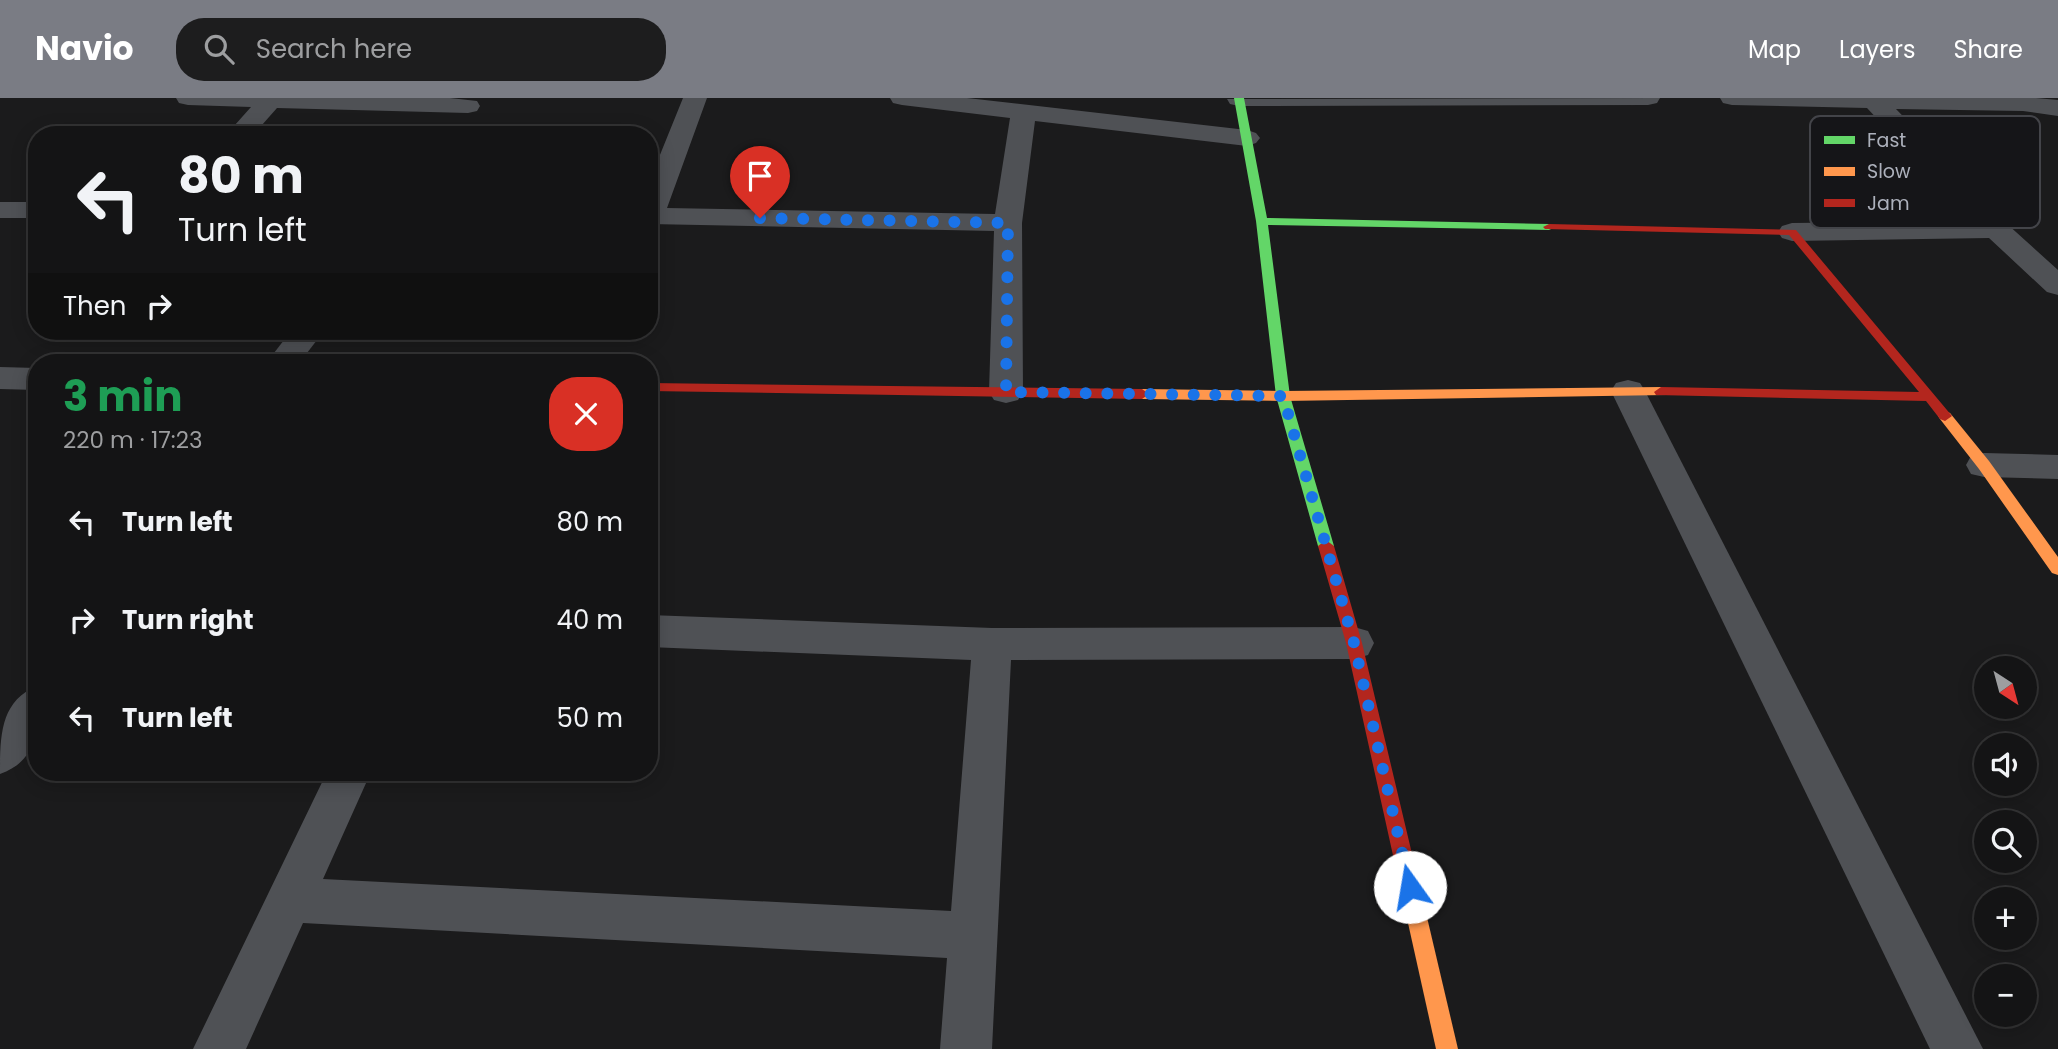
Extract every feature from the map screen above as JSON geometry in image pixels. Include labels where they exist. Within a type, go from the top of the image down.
[{"type":"street","points":[[188,98],[272,99],[466,110]]},
{"type":"street","points":[[658,195],[695,98]]},
{"type":"street","points":[[902,98],[1247,138]]},
{"type":"street","points":[[1447,1049],[1354,643],[1283,396],[1262,221],[1239,99],[1648,98]]},
{"type":"street","points":[[1732,98],[1875,102],[2020,101],[2058,108]]},
{"type":"street","points":[[247,126],[272,99]]},
{"type":"street","points":[[1875,102],[1889,116]]},
{"type":"street","points":[[1006,392],[1008,223],[1024,112]]},
{"type":"street","points":[[0,211],[28,210]]},
{"type":"street","points":[[658,216],[1008,223]]},
{"type":"street","points":[[1262,221],[1792,232],[1996,229],[2058,286]]},
{"type":"street","points":[[1792,232],[1984,465],[2058,569]]},
{"type":"street","points":[[289,354],[301,340]]},
{"type":"street","points":[[658,387],[1283,396],[1628,391],[1930,397]]},
{"type":"street","points":[[1628,391],[1957,1049]]},
{"type":"street","points":[[1984,465],[2058,467]]},
{"type":"street","points":[[658,631],[992,644],[1354,643]]},
{"type":"street","points":[[966,1049],[992,644]]},
{"type":"street","points":[[0,755],[28,716]]},
{"type":"street","points":[[219,1049],[345,781]]},
{"type":"street","points":[[290,900],[973,936]]},
{"type":"traffic: fast","points":[[1239,98],[1262,221],[1283,396],[1326,546]]},
{"type":"traffic: fast","points":[[1262,221],[1549,227]]},
{"type":"traffic: slow","points":[[1142,394],[1283,396],[1661,392]]},
{"type":"traffic: slow","points":[[1945,416],[1984,465],[2058,569]]},
{"type":"traffic: slow","points":[[1412,896],[1447,1049]]},
{"type":"traffic: jam","points":[[1549,227],[1792,232],[1930,397]]},
{"type":"traffic: jam","points":[[658,387],[1142,394]]},
{"type":"traffic: jam","points":[[1661,392],[1930,397],[1945,416]]},
{"type":"traffic: jam","points":[[1326,546],[1354,643],[1412,896]]},
{"type":"route","points":[[760,218],[1008,223],[1006,392],[1283,396],[1354,643],[1410,887]]}]
